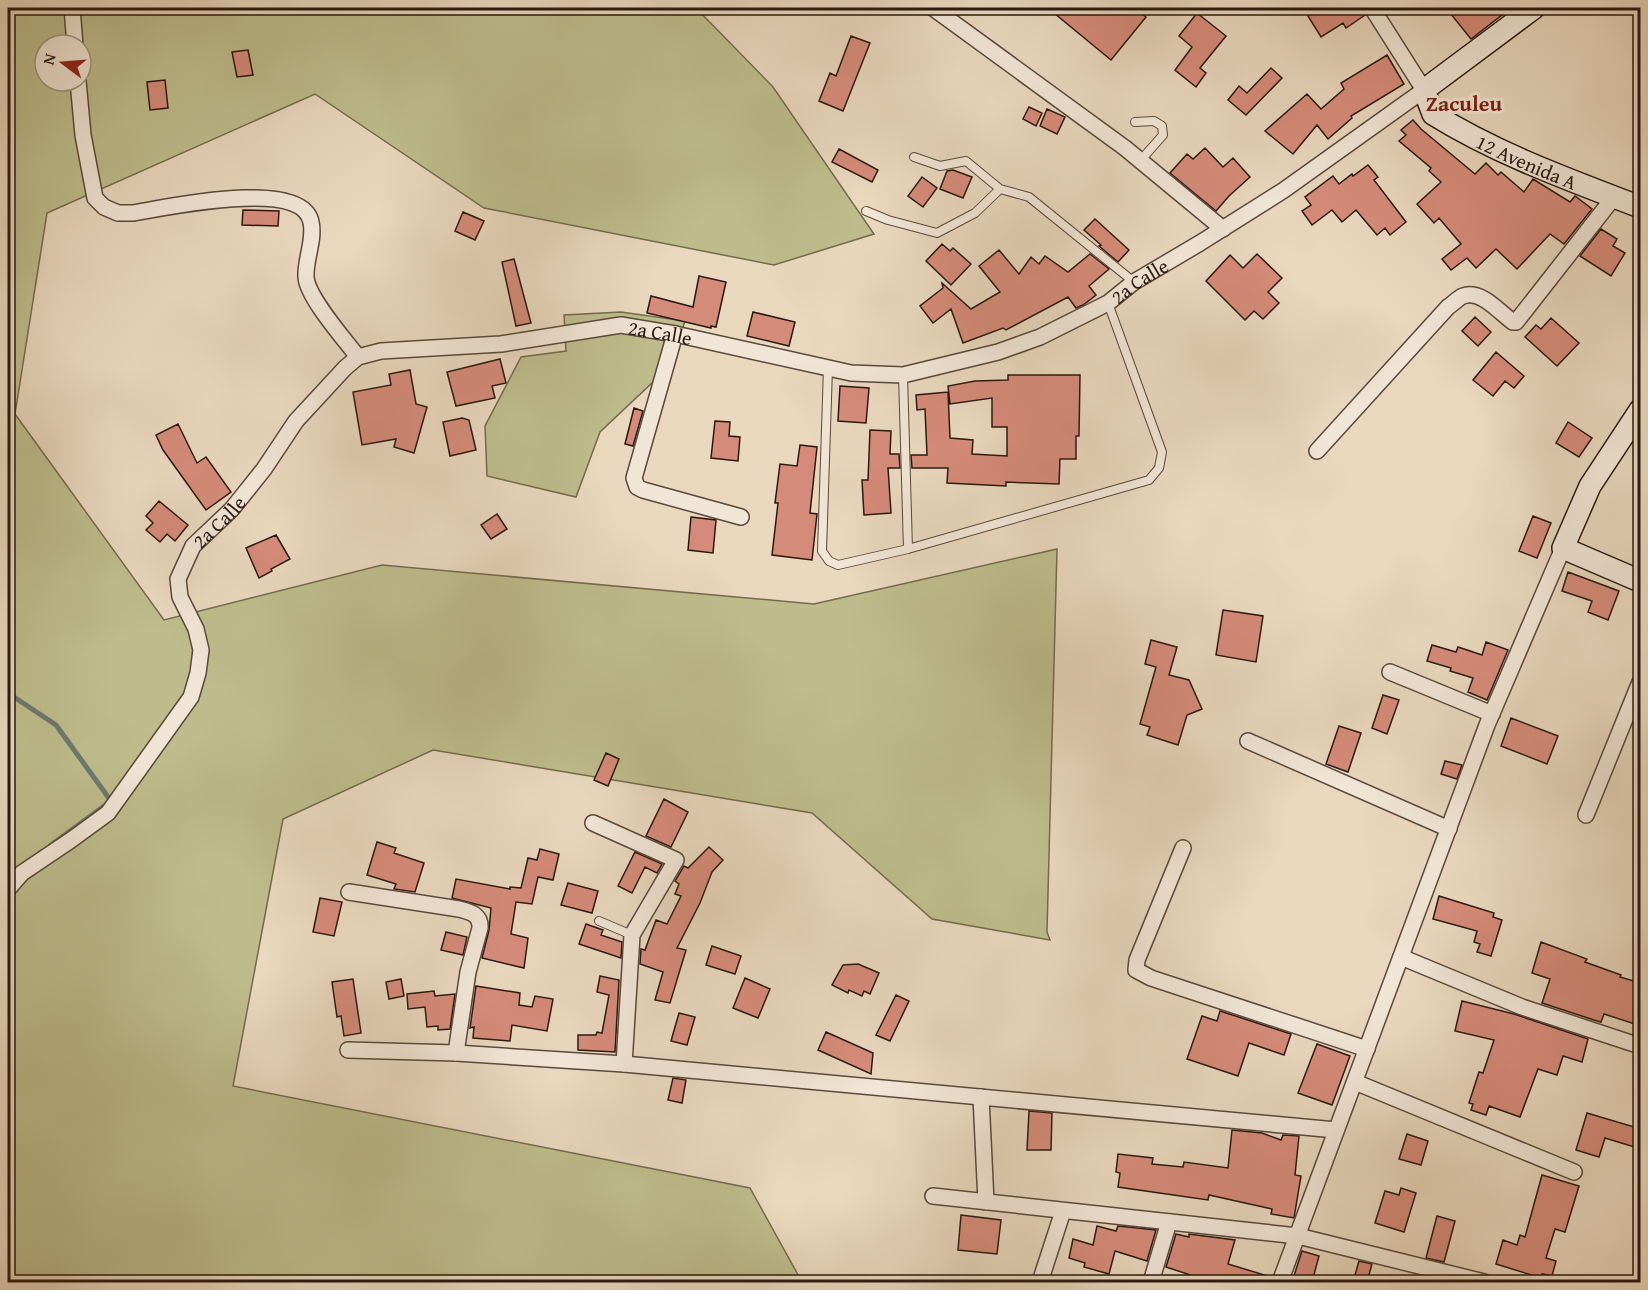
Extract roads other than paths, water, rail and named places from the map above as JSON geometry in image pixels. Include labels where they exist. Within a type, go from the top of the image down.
[{"type":"street","points":[[72,8],[74,33]]},
{"type":"street","points":[[933,8],[1140,161],[1223,229]]},
{"type":"street","name":"12 Avenida A","points":[[1372,8],[1424,90],[1433,114],[1457,129],[1561,176],[1641,207]]},
{"type":"street","name":"2a Calle","points":[[8,889],[22,873],[108,813],[190,697],[198,673],[201,650],[196,629],[180,597],[178,579],[193,546],[232,509],[264,469],[297,421],[345,368],[358,357],[381,351],[501,344],[621,325],[675,334],[851,374],[903,375],[998,352],[1040,337],[1108,303],[1134,282],[1284,190],[1534,8]]},
{"type":"street","points":[[79,93],[83,135],[95,198],[104,207],[118,213],[133,213],[230,198],[287,200],[303,209],[311,220],[311,242],[306,278],[312,294],[358,357]]},
{"type":"street","points":[[1317,451],[1448,308],[1463,296],[1472,294],[1480,297],[1516,322],[1614,197]]},
{"type":"street","points":[[675,334],[634,478],[637,487],[741,518]]},
{"type":"street","points":[[1280,1282],[1492,714],[1590,486],[1641,410]]},
{"type":"street","points":[[1563,548],[1641,581]]},
{"type":"street","points":[[1390,672],[1492,714]]},
{"type":"street","points":[[1586,815],[1641,682]]},
{"type":"street","points":[[1248,741],[1449,829]]},
{"type":"street","points":[[593,823],[676,860],[632,935],[624,1064]]},
{"type":"street","points":[[1183,848],[1137,960],[1136,970],[1151,978],[1367,1049]]},
{"type":"street","points":[[349,892],[459,909],[477,916],[480,928],[468,972],[456,1053]]},
{"type":"street","points":[[1401,957],[1522,1007],[1634,1044]]},
{"type":"street","points":[[348,1050],[456,1053],[624,1064],[1336,1130]]},
{"type":"street","points":[[1355,1082],[1574,1172]]},
{"type":"street","points":[[981,1097],[986,1202]]},
{"type":"street","points":[[933,1196],[1298,1236],[1484,1282]]},
{"type":"street","points":[[1040,1282],[1064,1211]]},
{"type":"street","points":[[1151,1282],[1169,1222]]},
{"type":"lane","points":[[1135,122],[1154,121],[1162,126],[1163,135],[1140,161]]},
{"type":"lane","points":[[914,157],[940,166],[966,161],[1000,189],[1029,197],[1134,282]]},
{"type":"lane","points":[[866,211],[888,220],[937,233],[975,213],[1000,189]]},
{"type":"lane","points":[[828,368],[822,551],[829,561],[838,565],[908,549],[1149,480],[1159,468],[1162,452],[1108,303]]},
{"type":"lane","points":[[903,375],[908,549]]},
{"type":"lane","points":[[599,921],[632,935]]},
{"type":"waterway","points":[[8,693],[56,725],[111,801],[51,845]]},
{"type":"district","name":"Zaculeu","points":[[1464,103]]}]
